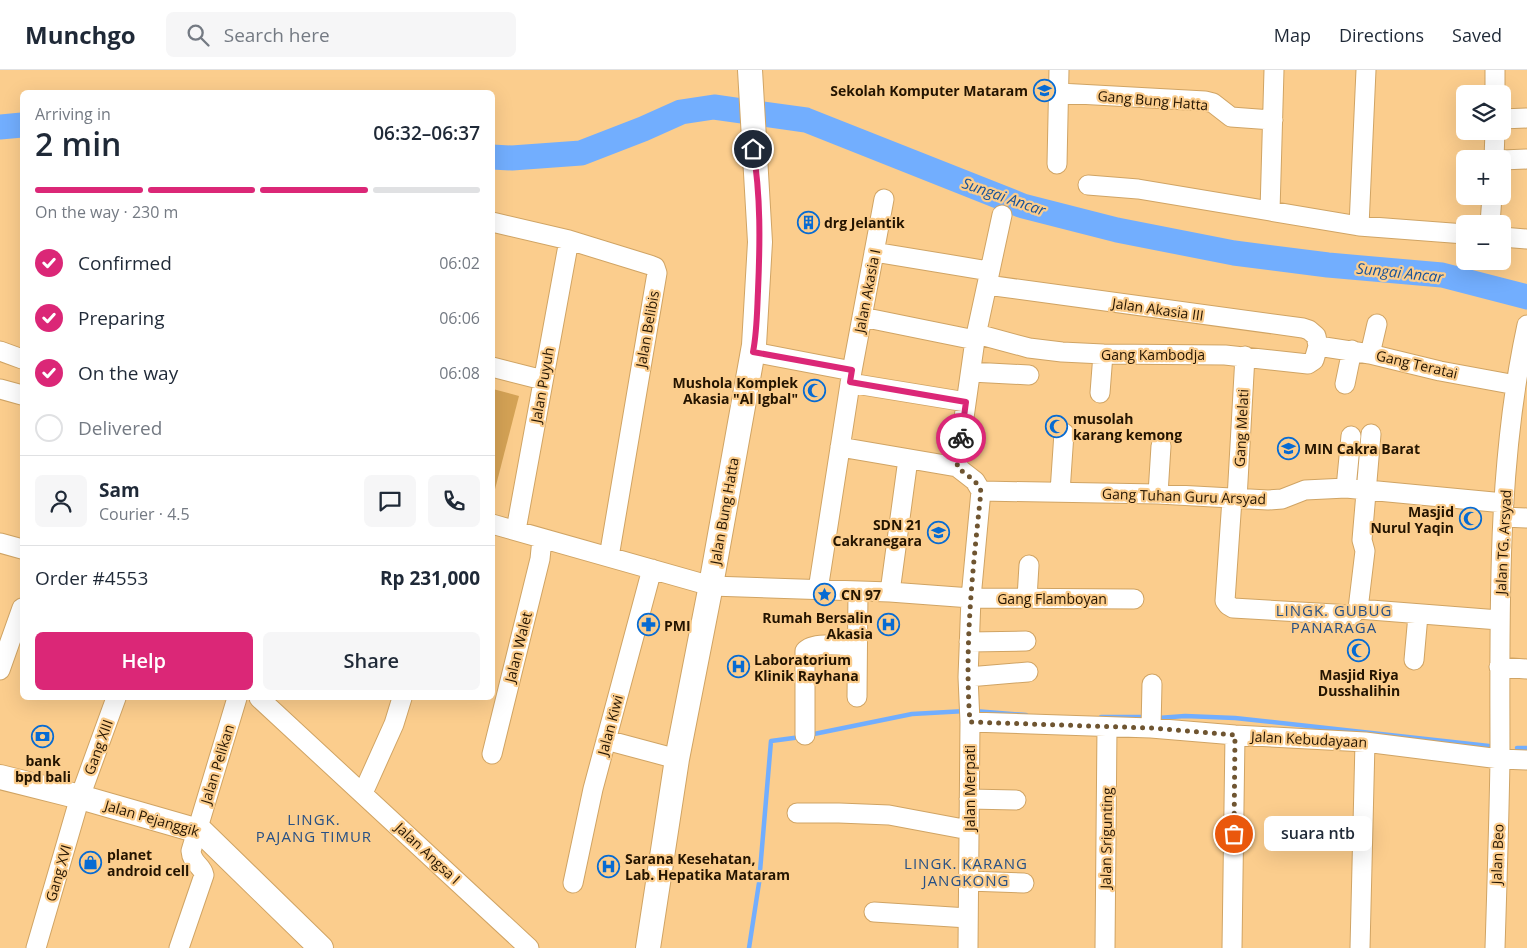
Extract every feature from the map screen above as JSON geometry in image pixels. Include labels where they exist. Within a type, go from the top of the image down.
[{"type":"main road","name":"Jalan Bung Hatta","points":[[648,948],[677,759],[711,586],[753,352],[757,317],[760,242],[758,190],[753,149],[750,70]]},
{"type":"main road","name":"Jalan Pejanggik","points":[[0,777],[80,797],[206,834],[321,948]]},
{"type":"street","points":[[1057,164],[1059,70]]},
{"type":"street","points":[[1270,211],[1274,70]]},
{"type":"street","points":[[1359,226],[1366,70]]},
{"type":"street","points":[[1495,70],[1495,85]]},
{"type":"street","name":"Gang Bung Hatta","points":[[1059,93],[1205,101],[1213,103],[1231,117],[1274,120]]},
{"type":"street","points":[[1511,119],[1527,118]]},
{"type":"street","points":[[1511,160],[1527,159]]},
{"type":"street","points":[[1088,185],[1138,189],[1359,226],[1456,233]]},
{"type":"street","name":"Jalan Akasia I","points":[[818,590],[851,376],[884,199]]},
{"type":"street","points":[[957,467],[976,337],[1002,215]]},
{"type":"street","name":"Jalan Belibis","points":[[495,223],[569,240],[650,264],[657,273],[609,557]]},
{"type":"street","points":[[1511,238],[1527,239]]},
{"type":"street","name":"Jalan Puyuh","points":[[516,530],[569,240]]},
{"type":"street","name":"Jalan Akasia III","points":[[874,252],[988,278],[1303,328],[1316,336],[1318,346]]},
{"type":"street","name":"Gang Kambodja","points":[[862,317],[1041,350],[1103,354],[1245,356],[1308,364],[1314,360],[1318,346]]},
{"type":"street","points":[[1370,354],[1377,324]]},
{"type":"street","name":"Jalan TG. Arsyad","points":[[1500,759],[1499,620],[1503,510],[1520,409],[1516,385],[1527,326]]},
{"type":"street","name":"Gang Teratai","points":[[1318,346],[1352,350],[1516,385]]},
{"type":"street","points":[[1345,384],[1352,350]]},
{"type":"street","points":[[0,351],[20,358]]},
{"type":"street","points":[[753,352],[966,402]]},
{"type":"street","points":[[1100,393],[1103,354]]},
{"type":"street","name":"Gang Melati","points":[[1245,356],[1225,601],[1233,608],[1352,616],[1358,609]]},
{"type":"street","points":[[495,368],[543,380]]},
{"type":"street","points":[[971,372],[1029,375]]},
{"type":"street","points":[[0,389],[20,394]]},
{"type":"street","points":[[1060,492],[1064,433]]},
{"type":"street","points":[[1371,434],[1362,540],[1365,551],[1358,609],[1499,620]]},
{"type":"street","points":[[1346,488],[1351,436]]},
{"type":"street","points":[[1158,494],[1161,446]]},
{"type":"street","points":[[840,447],[957,467],[975,481],[981,491]]},
{"type":"street","points":[[890,592],[908,459]]},
{"type":"street","name":"Gang Tuhan Guru Arsyad","points":[[981,491],[1158,494],[1268,500],[1282,499],[1305,490],[1346,488],[1503,510],[1527,518]]},
{"type":"street","name":"Jalan Merpati","points":[[968,948],[968,677],[971,598],[981,491]]},
{"type":"street","points":[[495,525],[711,586],[890,592],[971,598]]},
{"type":"street","name":"Jalan Walet","points":[[492,754],[540,559],[542,539]]},
{"type":"street","points":[[0,543],[20,548]]},
{"type":"street","points":[[1028,598],[1029,565]]},
{"type":"street","name":"Jalan Kiwi","points":[[573,883],[592,789],[652,569]]},
{"type":"street","points":[[857,697],[858,592]]},
{"type":"street","name":"Gang Flamboyan","points":[[971,598],[1134,599]]},
{"type":"street","points":[[0,670],[6,638],[20,612]]},
{"type":"street","points":[[1414,660],[1418,615]]},
{"type":"street","points":[[969,642],[1026,641]]},
{"type":"street","points":[[805,735],[805,650],[807,647],[818,645],[857,647]]},
{"type":"street","points":[[1499,667],[1527,669]]},
{"type":"street","points":[[968,677],[1028,672]]},
{"type":"street","points":[[1151,728],[1152,684]]},
{"type":"street","name":"Gang XIII","points":[[80,797],[115,700]]},
{"type":"street","name":"Jalan Pelikan","points":[[179,948],[204,875],[202,870],[195,864],[191,851],[236,700]]},
{"type":"street","name":"Jalan Angsa I","points":[[262,700],[529,948]]},
{"type":"street","points":[[363,793],[394,724],[401,700]]},
{"type":"street","name":"Jalan Kebudayaan","points":[[969,714],[1107,727],[1151,728],[1235,735],[1365,742],[1500,759],[1527,760]]},
{"type":"street","name":"Jalan Srigunting","points":[[1105,948],[1107,727]]},
{"type":"street","points":[[1232,948],[1235,735]]},
{"type":"street","points":[[606,740],[677,759]]},
{"type":"street","points":[[1360,948],[1365,742]]},
{"type":"street","name":"Jalan Beo","points":[[1495,948],[1500,759]]},
{"type":"street","name":"Gang XVI","points":[[36,948],[80,797]]},
{"type":"street","points":[[969,799],[1016,800]]},
{"type":"street","points":[[797,813],[889,816],[969,830]]},
{"type":"street","points":[[968,881],[1024,883]]},
{"type":"street","points":[[874,912],[968,918]]},
{"type":"shaded area","points":[[495,390],[519,396],[495,489]]},
{"type":"waterway","name":"Sungai Ancar","points":[[495,157],[512,158],[581,153],[681,112],[714,107],[806,120],[1023,206],[1117,230],[1234,253],[1328,265],[1442,275],[1527,297]]},
{"type":"waterway","name":"Sungai Ancar","points":[[0,127],[20,125]]},
{"type":"waterway","points":[[809,735],[912,714],[966,711]]},
{"type":"waterway","points":[[974,711],[1026,715]]},
{"type":"waterway","points":[[1158,718],[1185,716],[1235,718],[1489,746]]},
{"type":"waterway","points":[[1101,717],[1142,717]]},
{"type":"waterway","points":[[749,948],[759,883],[771,741],[801,737]]},
{"type":"waterway","points":[[1517,748],[1527,748]]},
{"type":"way so far","points":[[961,438],[957,467],[975,481],[981,491],[971,598],[968,677],[970,722],[1151,728],[1235,735],[1234,834]]},
{"type":"place","name":"Sekolah Komputer Mataram","points":[[1044,90]]},
{"type":"place","name":"drg Jelantik","points":[[808,222]]},
{"type":"place","name":"Mushola Komplek Akasia \"Al Igbal\"","points":[[814,390]]},
{"type":"place","name":"musolah karang kemong","points":[[1057,426]]},
{"type":"place","name":"MIN Cakra Barat","points":[[1288,448]]},
{"type":"place","name":"Masjid Nurul Yaqin","points":[[1470,519]]},
{"type":"place","name":"SDN 21 Cakranegara","points":[[938,532]]},
{"type":"place","name":"CN 97","points":[[825,594]]},
{"type":"place","name":"PMI","points":[[648,625]]},
{"type":"place","name":"Rumah Bersalin Akasia","points":[[889,625]]},
{"type":"place","name":"Masjid Riya Dusshalihin","points":[[1359,651]]},
{"type":"place","name":"Laboratorium Klinik Rayhana","points":[[738,667]]},
{"type":"place","name":"bank bpd bali","points":[[43,737]]},
{"type":"place","name":"suara ntb","points":[[1234,834]]},
{"type":"place","name":"planet android cell","points":[[91,862]]},
{"type":"place","name":"Sarana Kesehatan, Lab. Hepatika Mataram","points":[[609,866]]},
{"type":"district","name":"LINGK. GUBUG PANARAGA","points":[[1334,618]]},
{"type":"district","name":"LINGK. PAJANG TIMUR","points":[[314,828]]},
{"type":"district","name":"LINGK. KARANG JANGKONG","points":[[966,872]]},
{"type":"route","points":[[753,149],[758,190],[760,242],[757,317],[753,352],[852,370],[850,382],[966,402],[961,438]]}]
